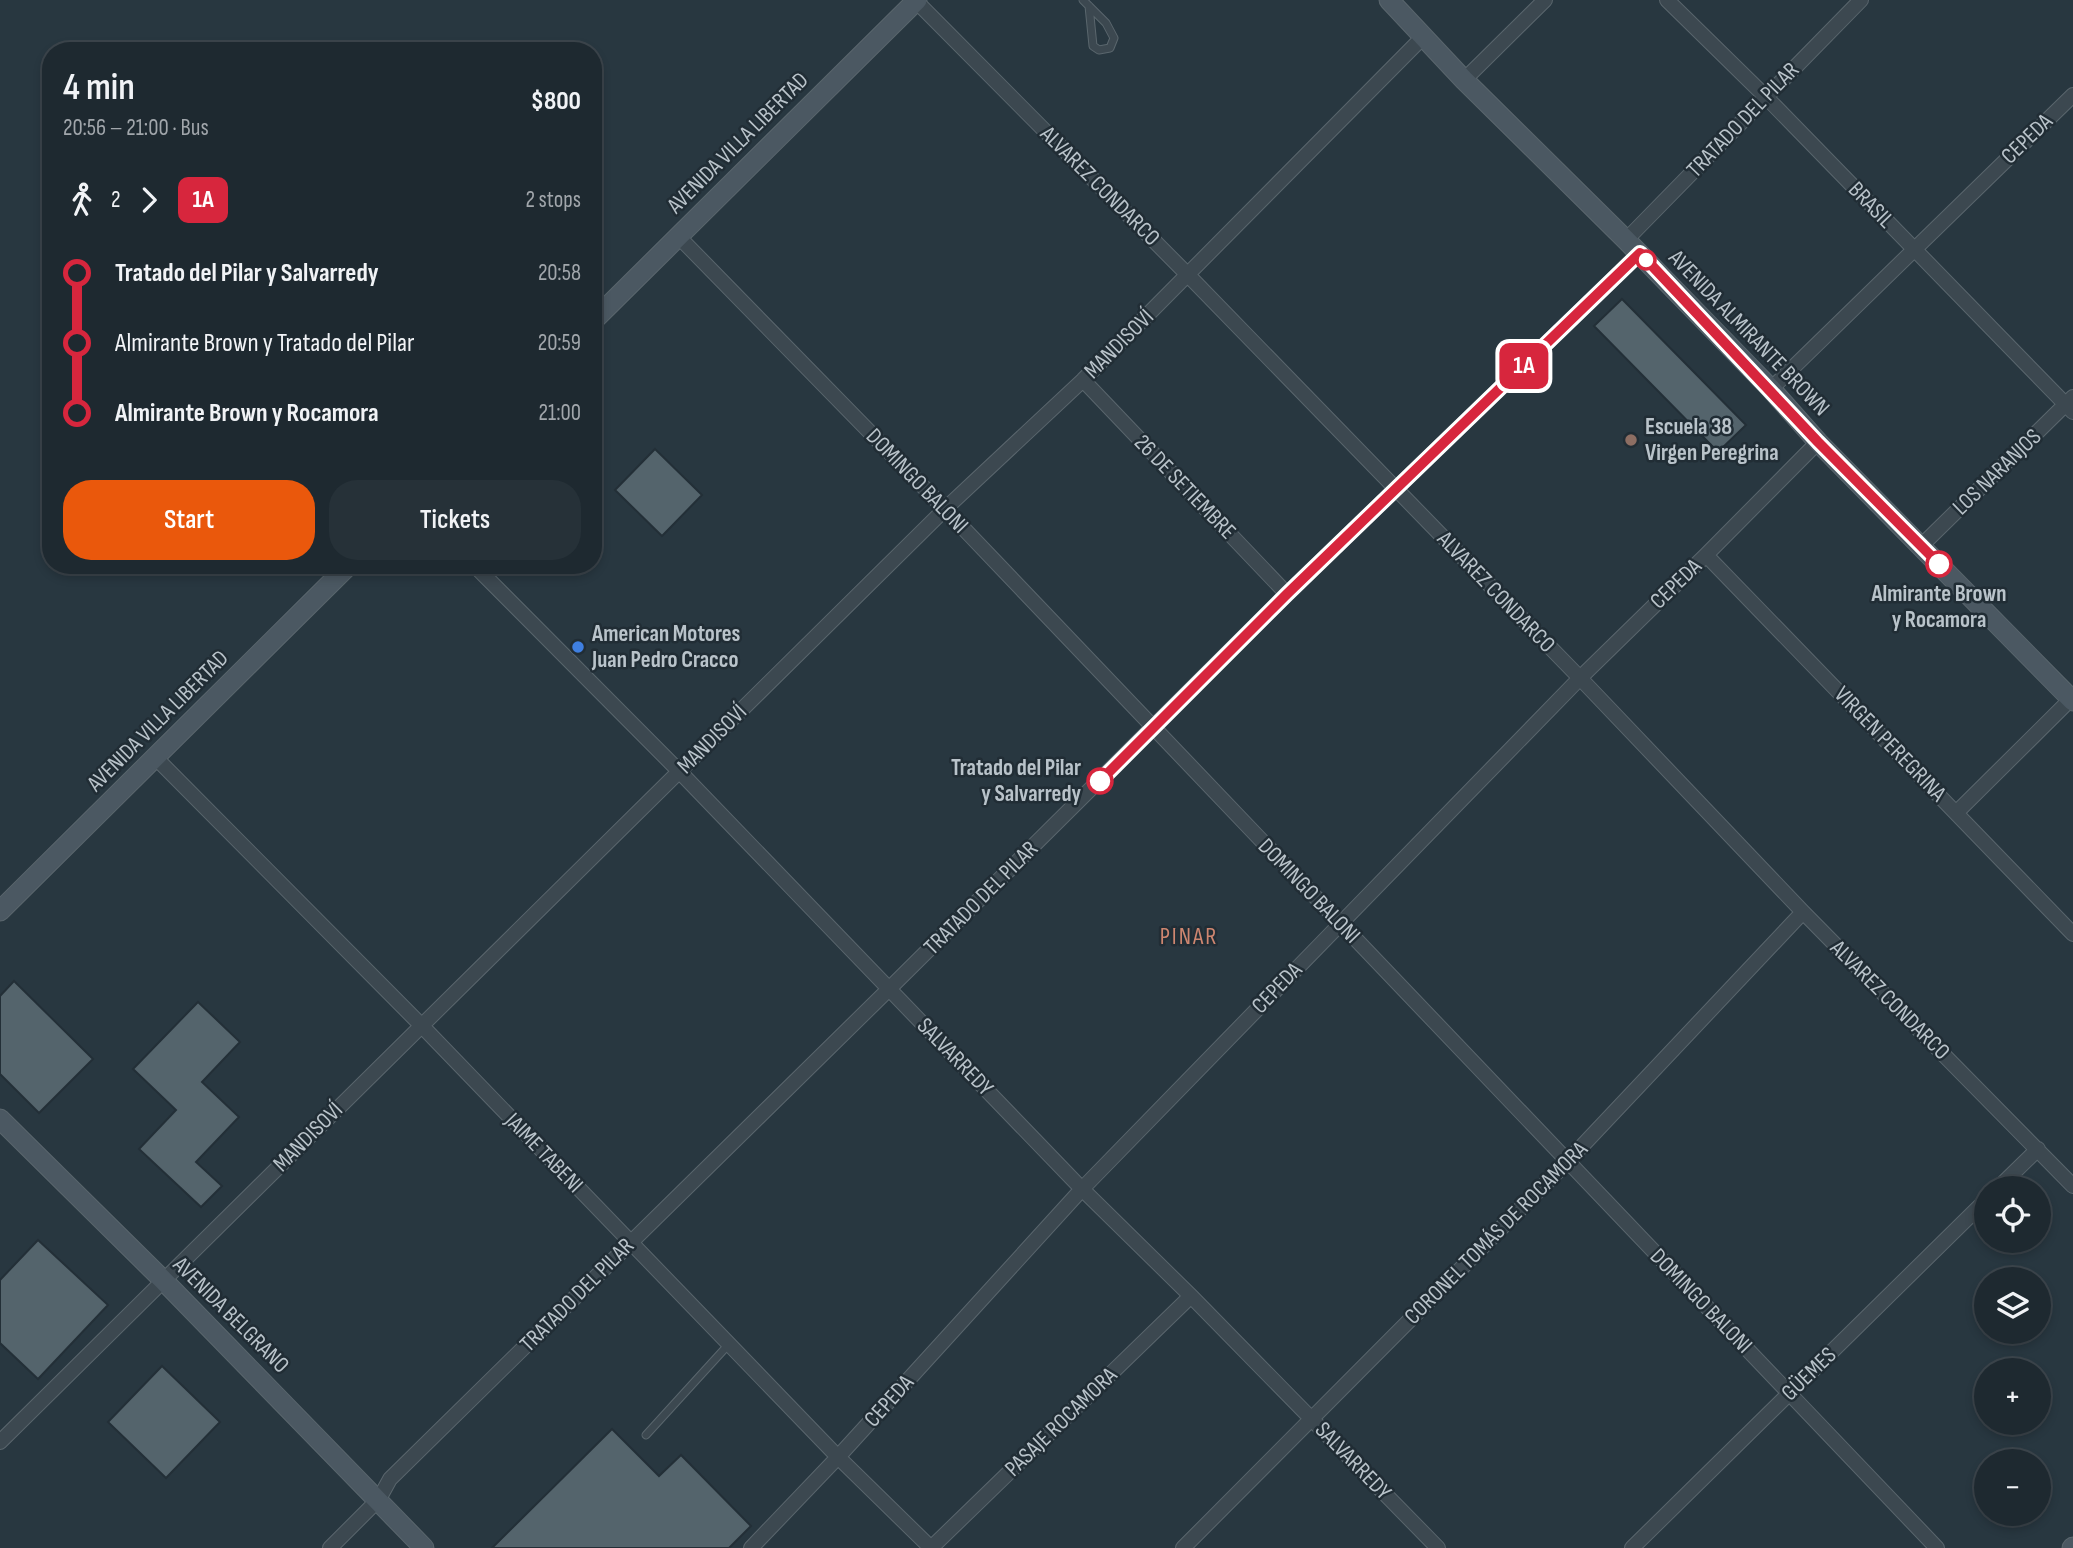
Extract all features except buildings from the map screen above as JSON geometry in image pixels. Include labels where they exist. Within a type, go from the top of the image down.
[{"type":"main road","name":"AVENIDA VILLA LIBERTAD","points":[[602,312],[916,0]]},
{"type":"main road","name":"AVENIDA ALMIRANTE BROWN","points":[[1389,0],[1464,80],[1633,246],[1771,389],[1818,442],[2072,699]]},
{"type":"main road","name":"AVENIDA VILLA LIBERTAD","points":[[0,911],[340,574]]},
{"type":"main road","name":"AVENIDA BELGRANO","points":[[0,1119],[163,1280],[425,1548]]},
{"type":"street","name":"ALVAREZ CONDARCO","points":[[916,0],[1188,275],[1803,912],[2073,1186]]},
{"type":"street","points":[[1464,80],[1545,0]]},
{"type":"street","name":"BRASIL","points":[[1667,0],[2071,405]]},
{"type":"street","name":"TRATADO DEL PILAR","points":[[330,1548],[379,1499],[390,1479],[1396,489],[1633,246],[1766,97],[1861,0]]},
{"type":"street","name":"MANDISOVÍ","points":[[0,1442],[945,509],[1083,380],[1424,36]]},
{"type":"street","name":"CEPEDA","points":[[1771,389],[2073,94]]},
{"type":"street","name":"DOMINGO BALONI","points":[[678,236],[945,509],[1937,1548]]},
{"type":"street","name":"26 DE SETIEMBRE","points":[[1083,380],[1287,594]]},
{"type":"street","name":"LOS NARANJOS","points":[[1921,546],[2071,405]]},
{"type":"street","name":"CEPEDA","points":[[751,1548],[838,1457],[1082,1189],[1580,678],[1818,442]]},
{"type":"street","name":"VIRGEN PEREGRINA","points":[[1706,555],[2073,934]]},
{"type":"street","name":"SALVARREDY","points":[[483,574],[679,771],[1082,1189],[1438,1548]]},
{"type":"street","points":[[1956,812],[2072,699]]},
{"type":"street","name":"JAIME TABENI","points":[[156,758],[421,1025],[838,1457],[931,1548]]},
{"type":"street","name":"CORONEL TOMÁS DE ROCAMORA","points":[[1183,1548],[1567,1162],[1803,912]]},
{"type":"street","points":[[2010,1176],[2038,1149]]},
{"type":"street","name":"GÜEMES","points":[[1632,1548],[1974,1212]]},
{"type":"street","name":"PASAJE ROCAMORA","points":[[931,1548],[1191,1296]]},
{"type":"lane","points":[[1083,0],[1089,6],[1106,23],[1114,38],[1110,48],[1099,50],[1093,46],[1089,6]]},
{"type":"lane","points":[[646,1435],[730,1344]]},
{"type":"bus line","name":"1A","points":[[1100,781],[1287,594],[1640,253],[1771,389],[1818,442],[1939,564]]},
{"type":"place","name":"Escuela 38 Virgen Peregrina","points":[[1631,440]]},
{"type":"place","name":"Almirante Brown y Rocamora","points":[[1939,564]]},
{"type":"place","name":"American Motores Juan Pedro Cracco","points":[[578,647]]},
{"type":"place","name":"Tratado del Pilar y Salvarredy","points":[[1100,781]]},
{"type":"district","name":"PINAR","points":[[1189,936]]}]
